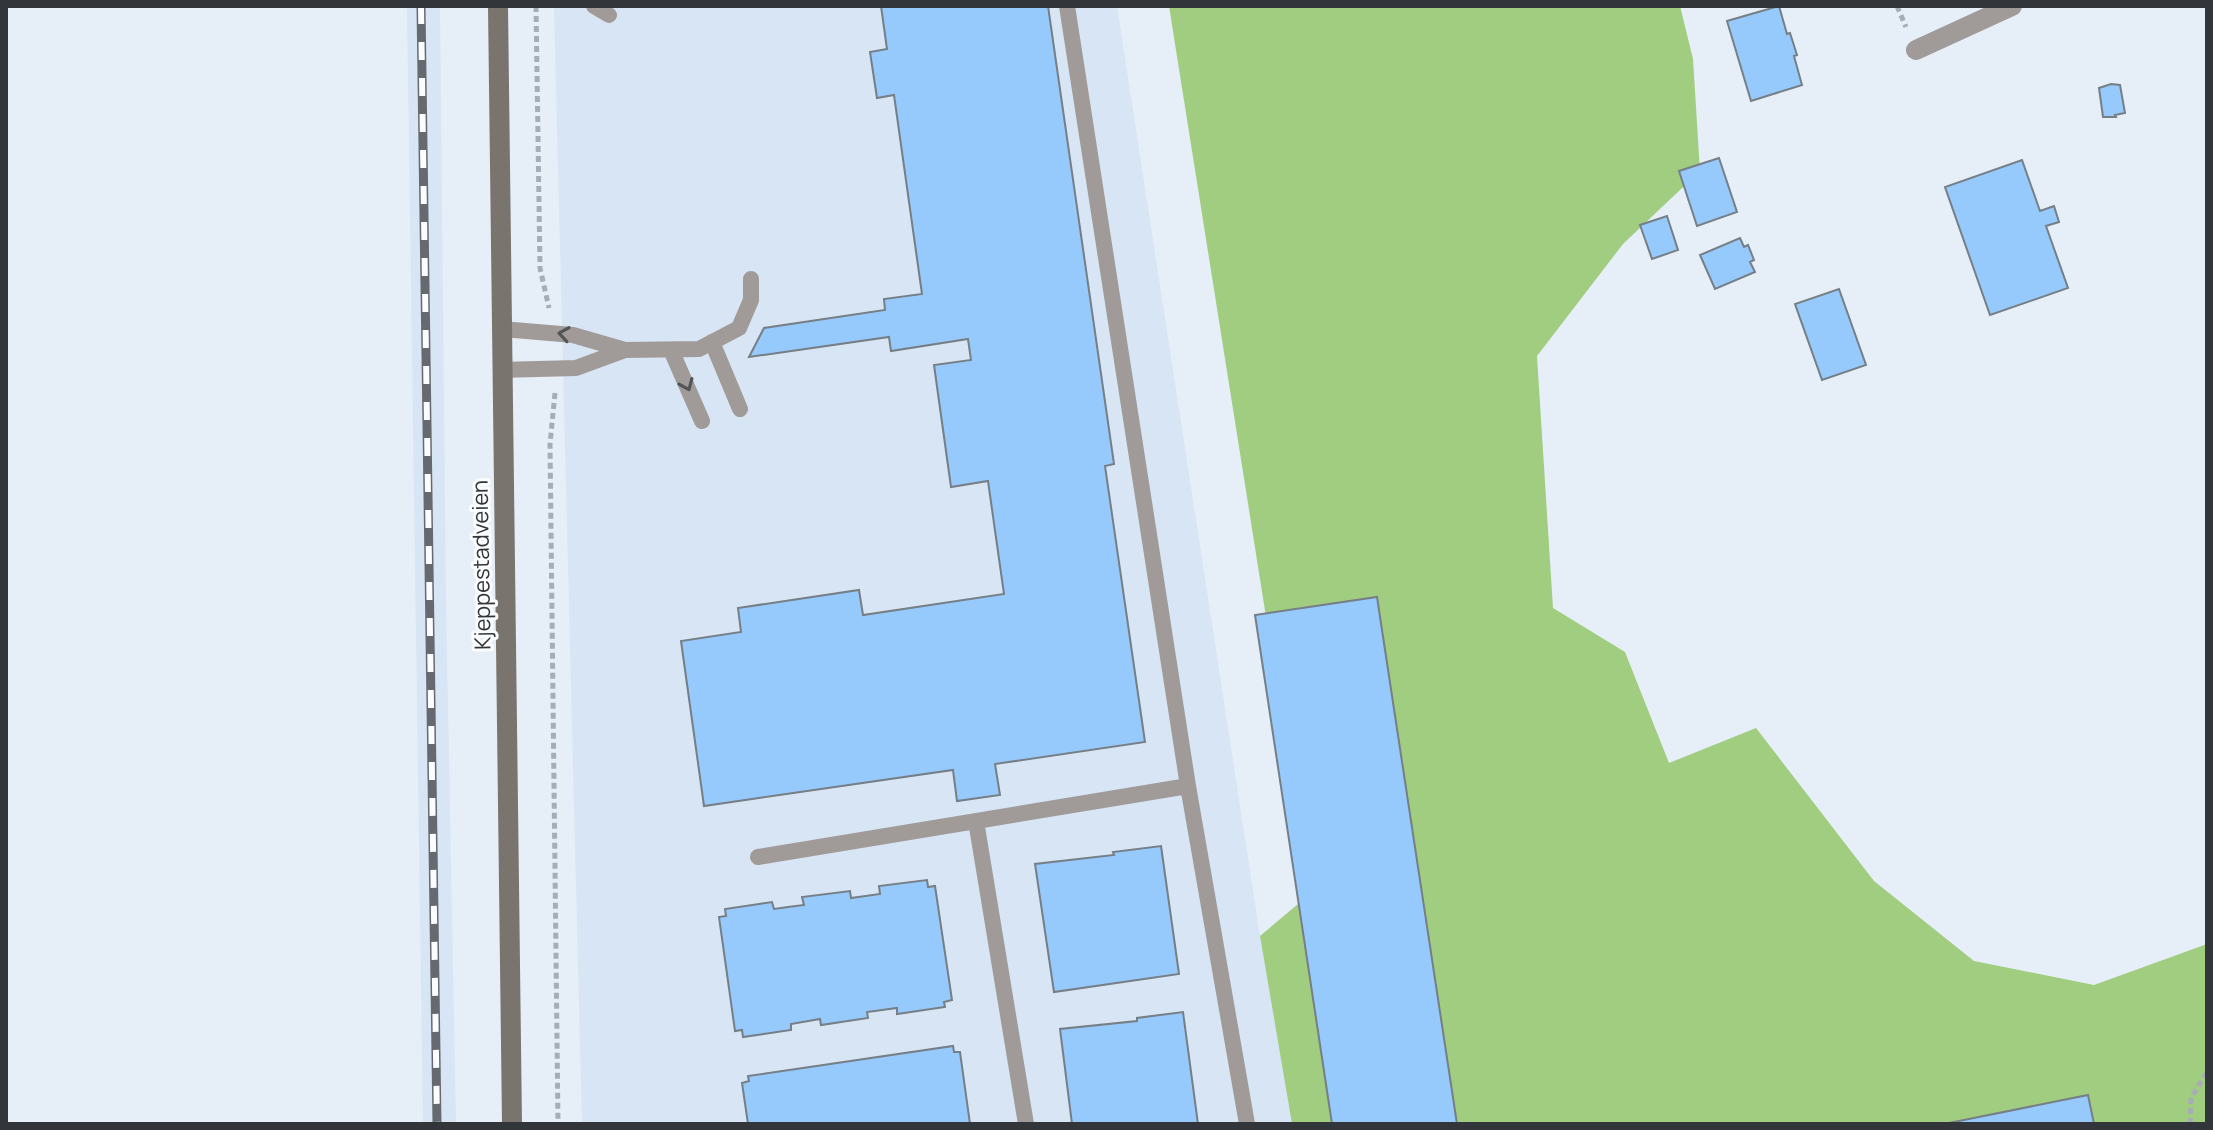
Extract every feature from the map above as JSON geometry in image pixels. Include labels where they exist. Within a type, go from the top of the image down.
[{"type":"main road","name":"Kjeppestadveien","points":[[498,6],[512,1124]]},
{"type":"street","points":[[1916,50],[2012,6]]},
{"type":"lane","points":[[1067,6],[1188,786],[1247,1124]]},
{"type":"lane","points":[[502,329],[573,335],[625,350],[699,349],[739,328],[751,300],[751,279]]},
{"type":"lane","points":[[712,342],[740,409]]},
{"type":"lane","points":[[503,370],[576,368],[625,350]]},
{"type":"lane","points":[[671,350],[702,421]]},
{"type":"lane","points":[[758,857],[1188,786]]},
{"type":"lane","points":[[976,821],[1026,1124]]},
{"type":"path","points":[[536,6],[540,268],[551,314]]},
{"type":"path","points":[[555,393],[550,444],[558,1124]]},
{"type":"path","points":[[2190,1124],[2191,1098],[2207,1072]]},
{"type":"shaded area","points":[[407,6],[440,6],[446,604],[456,1124],[423,1124]]},
{"type":"shaded area","points":[[554,6],[1117,6],[1260,936],[1292,1124],[582,1124]]},
{"type":"green space","points":[[1169,6],[1680,6],[1693,59],[1700,171],[1623,244],[1537,356],[1553,608],[1625,652],[1669,763],[1756,728],[1874,881],[1974,961],[2094,985],[2207,944],[2207,1124],[1292,1124],[1260,936],[1310,894]]},
{"type":"building","points":[[881,6],[1048,6],[1114,464],[1105,466],[1145,742],[995,764],[1000,795],[957,801],[953,770],[704,806],[681,641],[741,632],[738,608],[859,590],[863,615],[1004,594],[988,481],[951,487],[934,365],[971,360],[968,339],[891,351],[889,337],[749,357],[764,328],[885,310],[884,299],[922,294],[894,95],[877,98],[870,52],[887,49]]},
{"type":"building","points":[[1779,6],[1797,55],[1794,56],[1802,85],[1751,101],[1727,21]]},
{"type":"building","points":[[2120,85],[2125,113],[2103,117],[2099,88]]},
{"type":"building","points":[[1719,158],[1737,212],[1697,226],[1679,171]]},
{"type":"building","points":[[2022,160],[2040,211],[2054,206],[2059,222],[2046,226],[2068,288],[1990,315],[1945,187]]},
{"type":"building","points":[[1667,216],[1678,250],[1652,259],[1640,225]]},
{"type":"building","points":[[1740,238],[1744,247],[1748,245],[1755,272],[1715,289],[1700,255]]},
{"type":"building","points":[[1839,289],[1866,365],[1822,380],[1795,304]]},
{"type":"building","points":[[1377,597],[1457,1124],[1332,1124],[1255,615]]},
{"type":"building","points":[[1161,846],[1179,974],[1054,992],[1035,864]]},
{"type":"building","points":[[927,880],[928,887],[935,886],[952,1000],[944,1002],[945,1007],[897,1014],[897,1008],[867,1012],[868,1018],[821,1025],[820,1019],[791,1024],[791,1030],[743,1037],[742,1030],[735,1031],[719,917],[726,916],[725,909],[772,902],[774,909],[804,905],[802,897],[850,891],[851,898],[880,894],[879,886]]},
{"type":"building","points":[[1183,1012],[1198,1124],[1072,1124],[1060,1029],[1137,1021],[1137,1018]]},
{"type":"building","points":[[953,1046],[954,1052],[960,1052],[970,1124],[748,1124],[742,1083],[749,1081],[748,1076]]},
{"type":"building","points":[[2088,1095],[2094,1124],[1944,1124]]},
{"type":"railway","points":[[421,6],[437,1124]]}]
